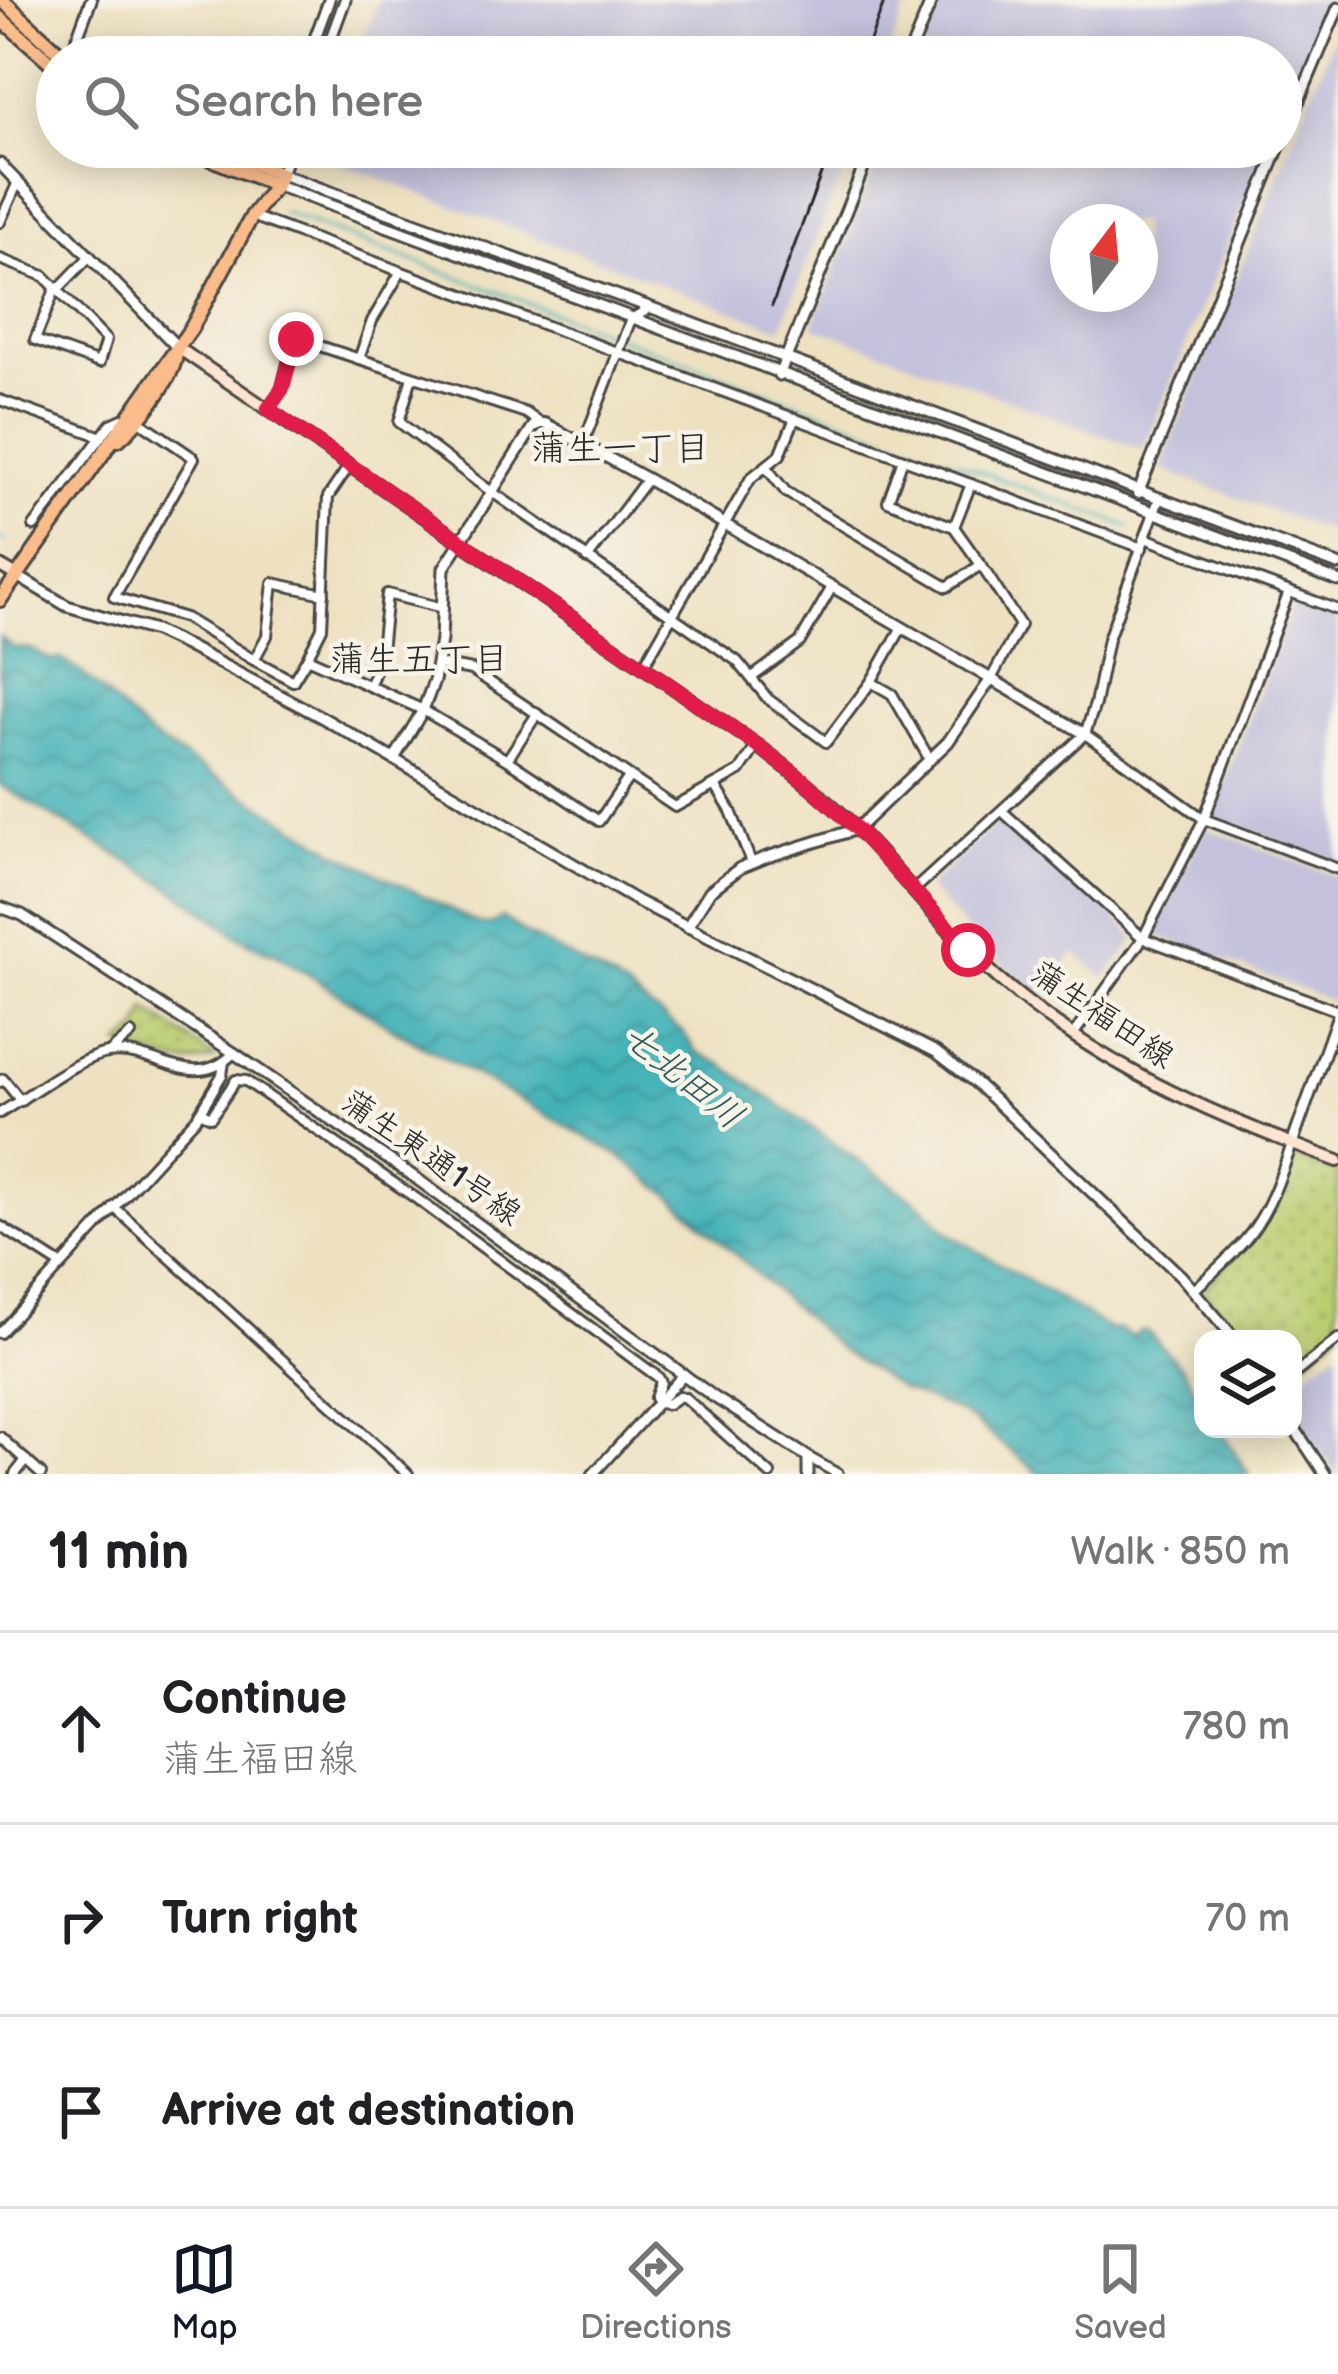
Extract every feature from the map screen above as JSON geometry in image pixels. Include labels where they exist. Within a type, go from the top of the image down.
[{"type":"main road","points":[[2,0],[43,36]]},
{"type":"main road","points":[[0,17],[36,49]]},
{"type":"main road","points":[[244,168],[271,177]]},
{"type":"main road","points":[[253,168],[271,177]]},
{"type":"main road","points":[[133,418],[226,269],[271,177]]},
{"type":"main road","points":[[0,600],[105,443],[149,404],[174,367],[177,347]]},
{"type":"main road","name":"蒲生福田線","points":[[177,347],[804,781],[857,829],[968,950],[1072,1035],[1167,1091],[1338,1161]]},
{"type":"main road","points":[[0,566],[14,580]]},
{"type":"street","points":[[76,36],[91,0]]},
{"type":"street","points":[[316,36],[329,0]]},
{"type":"street","points":[[332,36],[345,0]]},
{"type":"street","points":[[917,36],[932,0]]},
{"type":"street","points":[[1302,93],[1338,8]]},
{"type":"street","points":[[0,164],[177,347]]},
{"type":"street","points":[[271,177],[272,168]]},
{"type":"street","points":[[271,177],[277,168]]},
{"type":"street","points":[[779,375],[863,168]]},
{"type":"street","points":[[1134,504],[1271,168]]},
{"type":"street","points":[[271,177],[652,308],[1338,565]]},
{"type":"street","points":[[271,177],[631,319],[1338,581]]},
{"type":"street","points":[[0,222],[4,196],[18,180]]},
{"type":"street","points":[[254,213],[400,273],[618,349],[971,484],[1338,610]]},
{"type":"street","points":[[0,259],[44,276],[58,289],[106,340],[99,363],[35,340],[54,292],[58,289],[90,256]]},
{"type":"street","points":[[359,358],[372,321],[400,273]]},
{"type":"street","points":[[583,444],[625,330],[631,319],[652,308]]},
{"type":"street","points":[[268,409],[282,389],[295,340],[526,413],[540,424]]},
{"type":"street","points":[[412,377],[398,422],[737,661],[768,700],[826,742],[871,682],[902,627]]},
{"type":"street","points":[[883,413],[889,395]]},
{"type":"street","points":[[0,400],[105,443],[34,526]]},
{"type":"street","points":[[133,418],[194,458],[114,597],[185,618],[293,681],[322,628],[328,497],[349,465]]},
{"type":"street","points":[[643,667],[751,478],[780,455],[795,418]]},
{"type":"street","points":[[394,759],[423,710],[438,664],[444,568],[533,428],[547,424],[1085,734],[1204,819],[1338,869]]},
{"type":"street","points":[[686,927],[720,881],[751,862],[857,829],[931,760],[966,718],[1020,625],[954,527],[888,502],[903,459]]},
{"type":"street","points":[[766,467],[786,492],[946,587],[981,566]]},
{"type":"street","points":[[587,559],[647,479]]},
{"type":"street","points":[[954,527],[971,484]]},
{"type":"street","points":[[913,891],[1085,734],[1108,639],[1160,499]]},
{"type":"street","points":[[14,580],[76,610],[164,634],[394,759],[583,872],[955,1065],[1194,1290],[1227,1330]]},
{"type":"street","points":[[254,660],[267,636],[273,583],[324,594]]},
{"type":"street","points":[[751,677],[800,642],[832,587]]},
{"type":"street","points":[[1072,1035],[1143,938],[1204,819],[1289,592]]},
{"type":"street","points":[[369,686],[380,661],[387,595],[443,608]]},
{"type":"street","points":[[307,658],[423,710],[598,821],[628,777]]},
{"type":"street","points":[[438,664],[472,670],[675,807],[740,771],[757,745]]},
{"type":"street","points":[[871,682],[892,694],[931,760]]},
{"type":"street","points":[[507,760],[537,714]]},
{"type":"street","points":[[716,785],[751,862]]},
{"type":"street","points":[[1002,811],[1143,938],[1338,1013],[1269,1205],[1248,1238],[1194,1290]]},
{"type":"street","name":"蒲生東通1号線","points":[[0,908],[22,915],[234,1053],[808,1457]]},
{"type":"street","points":[[0,1113],[79,1065],[110,1052],[131,1034]]},
{"type":"street","points":[[110,1052],[183,1070],[224,1062],[234,1053]]},
{"type":"street","points":[[0,1333],[200,1112],[222,1075],[224,1062]]},
{"type":"street","points":[[0,1082],[3,1079],[21,1100]]},
{"type":"street","points":[[200,1112],[211,1117],[236,1080],[246,1081],[658,1377],[658,1403]]},
{"type":"street","points":[[114,1207],[408,1474]]},
{"type":"street","points":[[0,1226],[61,1265]]},
{"type":"street","points":[[1302,1368],[1338,1339]]},
{"type":"street","points":[[593,1474],[684,1374]]},
{"type":"street","points":[[658,1403],[685,1398],[770,1474]]},
{"type":"street","points":[[0,1436],[41,1474]]},
{"type":"street","points":[[1301,1438],[1325,1474]]},
{"type":"street","points":[[808,1474],[808,1457],[838,1474]]},
{"type":"street","points":[[15,1474],[26,1460]]},
{"type":"shaded area","points":[[379,0],[909,0],[895,36],[364,36]]},
{"type":"shaded area","points":[[943,0],[1328,0],[1302,63],[1302,36],[928,36]]},
{"type":"shaded area","points":[[1338,27],[1338,535],[1160,469],[1281,168],[1302,168],[1302,116]]},
{"type":"shaded area","points":[[353,168],[844,168],[781,329]]},
{"type":"shaded area","points":[[876,168],[1258,168],[1143,450],[813,326]]},
{"type":"shaded area","points":[[1296,603],[1338,618],[1338,864],[1213,813]]},
{"type":"shaded area","points":[[1003,817],[1133,935],[1134,941],[1105,978],[1075,953],[1037,994],[973,937],[930,890]]},
{"type":"shaded area","points":[[1205,828],[1338,877],[1337,999],[1156,935]]},
{"type":"shaded area","points":[[1338,1350],[1338,1474],[1302,1425],[1302,1376]]},
{"type":"green space","points":[[146,1009],[215,1058],[179,1062],[120,1045],[139,1029]]},
{"type":"green space","points":[[1293,1160],[1338,1173],[1338,1331],[1302,1362],[1302,1330],[1238,1330],[1205,1292],[1258,1229]]},
{"type":"water","name":"七北田川","points":[[0,636],[13,648],[61,659],[151,737],[338,853],[478,923],[491,925],[502,917],[612,979],[684,1033],[696,1052],[720,1063],[924,1207],[948,1233],[1111,1330],[1134,1337],[1147,1331],[1194,1387],[1194,1438],[1226,1438],[1249,1474],[1040,1474],[957,1411],[901,1389],[841,1350],[672,1197],[617,1154],[403,1035],[0,785]]},
{"type":"waterway","points":[[282,212],[1130,527]]},
{"type":"waterway","points":[[0,538],[5,541]]},
{"type":"railway","points":[[872,36],[885,0]]},
{"type":"railway","points":[[772,306],[823,168]]},
{"type":"district","name":"蒲生一丁目","points":[[620,449]]},
{"type":"district","name":"蒲生五丁目","points":[[419,660]]},
{"type":"route","points":[[296,339],[282,389],[268,409],[804,781],[857,829],[968,950]]}]
